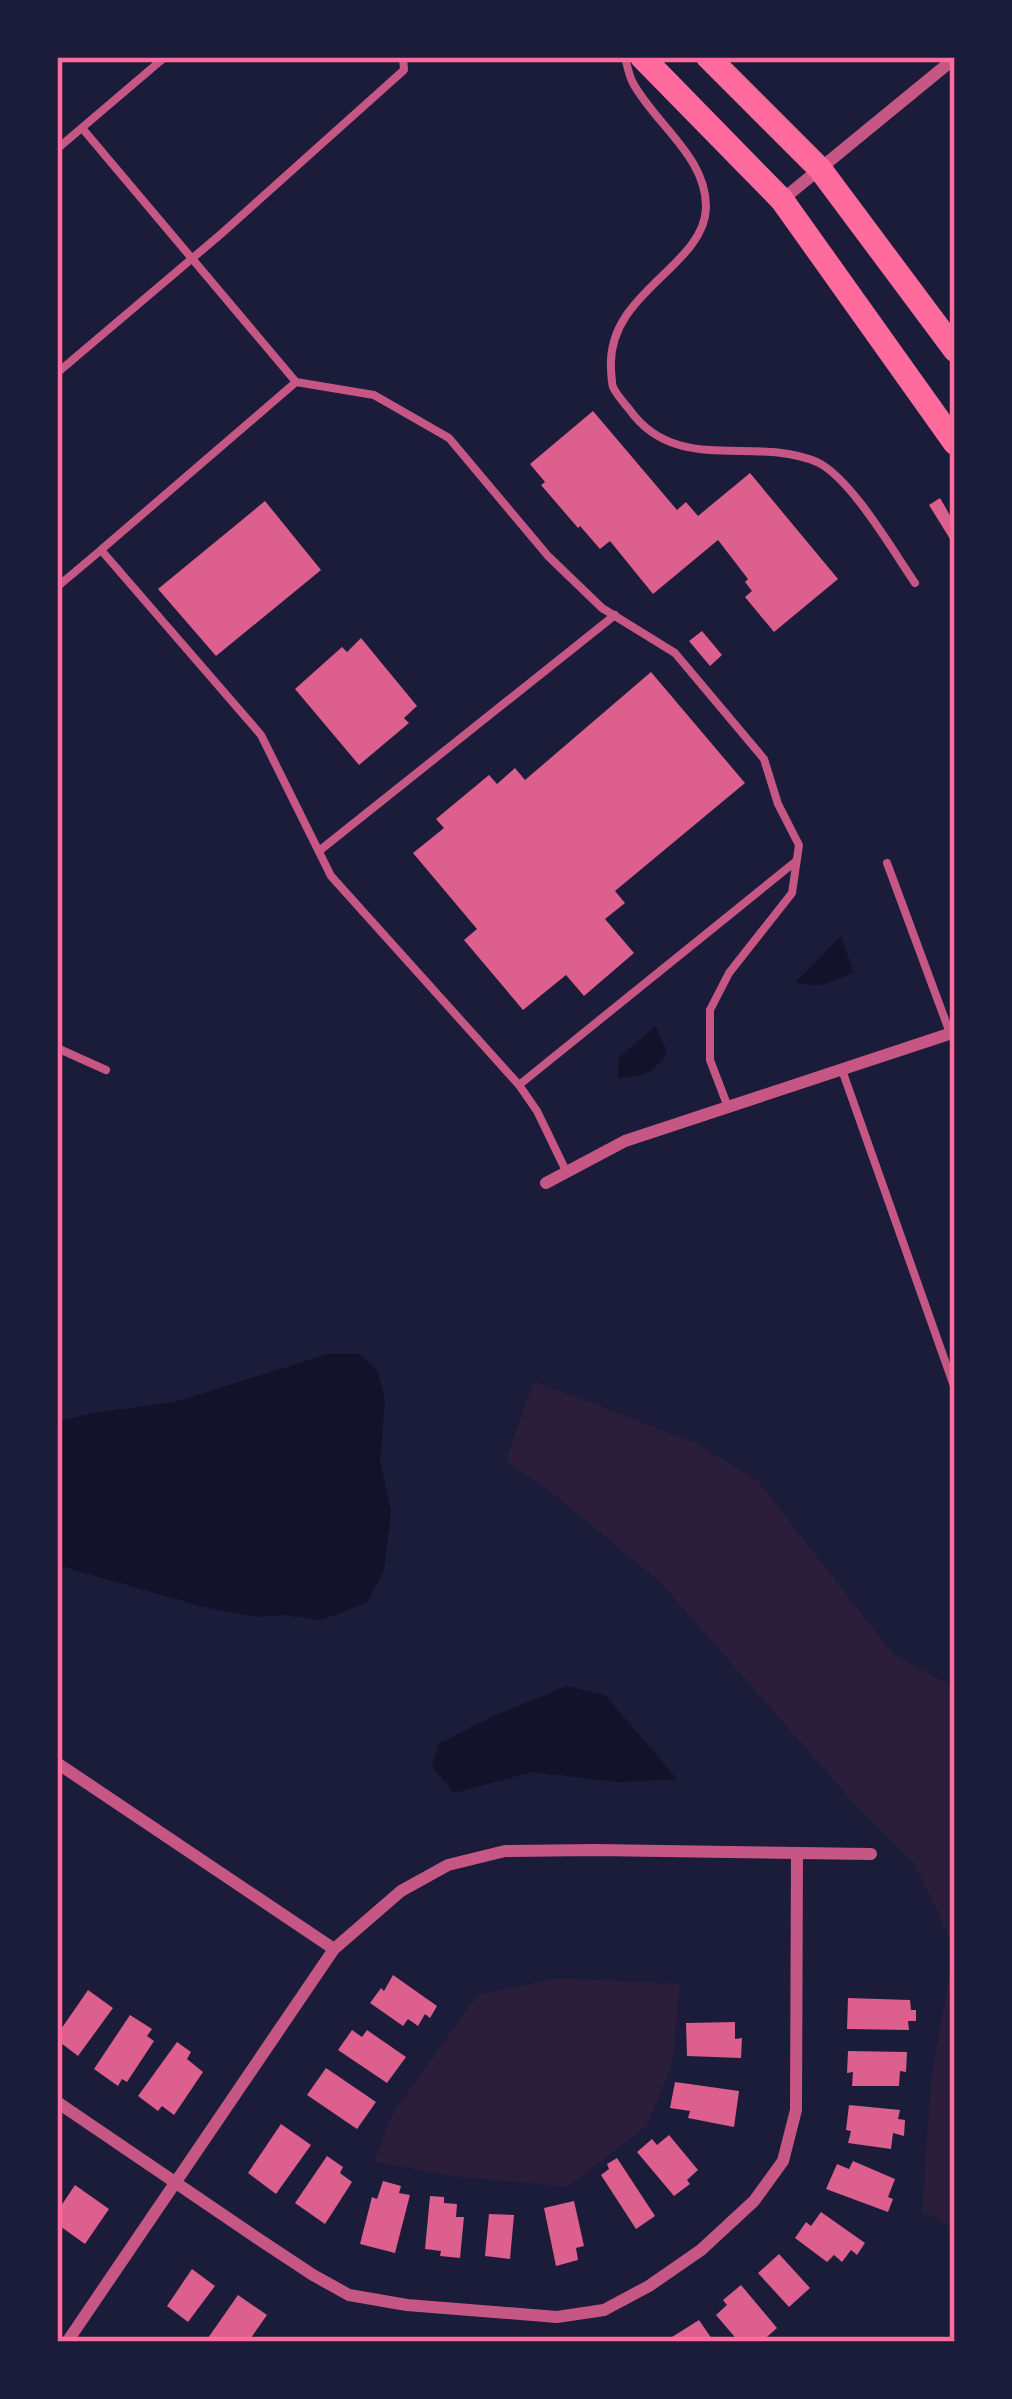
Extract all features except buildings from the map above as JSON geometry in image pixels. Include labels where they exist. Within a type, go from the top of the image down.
[{"type":"main road","points":[[642,57],[782,200],[955,443]]},
{"type":"main road","points":[[708,57],[820,169],[955,350]]},
{"type":"street","points":[[782,200],[955,58]]},
{"type":"street","points":[[546,1183],[625,1141],[953,1032]]},
{"type":"street","points":[[57,1763],[334,1949]]},
{"type":"street","points":[[67,2342],[334,1949],[401,1891],[448,1865],[505,1851],[871,1854]]},
{"type":"street","points":[[57,2102],[313,2276],[349,2295],[407,2305],[557,2317],[604,2310],[701,2250],[754,2201],[783,2161],[796,2110],[797,1853]]},
{"type":"lane","points":[[57,148],[165,57]]},
{"type":"lane","points":[[57,374],[404,70],[403,57]]},
{"type":"lane","points":[[625,57],[632,82],[701,175],[706,211],[693,246],[642,293],[629,312],[610,352],[612,386],[639,423],[670,442],[713,452],[777,453],[819,463],[856,496],[915,583]]},
{"type":"lane","points":[[82,128],[296,382],[374,394],[449,438],[548,556],[602,608],[675,653],[764,759],[778,804],[799,845],[792,892],[729,974],[710,1010],[710,1060],[728,1108]]},
{"type":"lane","points":[[57,587],[296,382]]},
{"type":"lane","points":[[101,550],[261,735],[331,876],[519,1085],[567,1173]]},
{"type":"lane","points":[[319,851],[614,615]]},
{"type":"lane","points":[[519,1085],[796,861]]},
{"type":"lane","points":[[887,863],[953,1032]]},
{"type":"lane","points":[[57,1048],[106,1070]]},
{"type":"lane","points":[[842,1070],[955,1389]]},
{"type":"shaded area","points":[[841,936],[853,972],[818,985],[796,982]]},
{"type":"shaded area","points":[[656,1026],[667,1053],[646,1073],[618,1078],[619,1057]]},
{"type":"shaded area","points":[[328,1354],[359,1354],[377,1370],[385,1400],[380,1461],[391,1512],[384,1570],[367,1603],[321,1620],[255,1617],[57,1565],[57,1422],[175,1402]]},
{"type":"shaded area","points":[[534,1381],[696,1443],[758,1481],[893,1654],[955,1688],[955,2230],[922,2211],[931,2081],[954,1949],[916,1866],[851,1800],[660,1582],[506,1460]]},
{"type":"shaded area","points":[[567,1686],[605,1695],[677,1779],[619,1782],[532,1772],[454,1793],[432,1766],[439,1744]]},
{"type":"shaded area","points":[[558,1978],[680,1984],[672,2064],[647,2126],[567,2187],[454,2176],[374,2162],[392,2114],[477,1995]]}]
